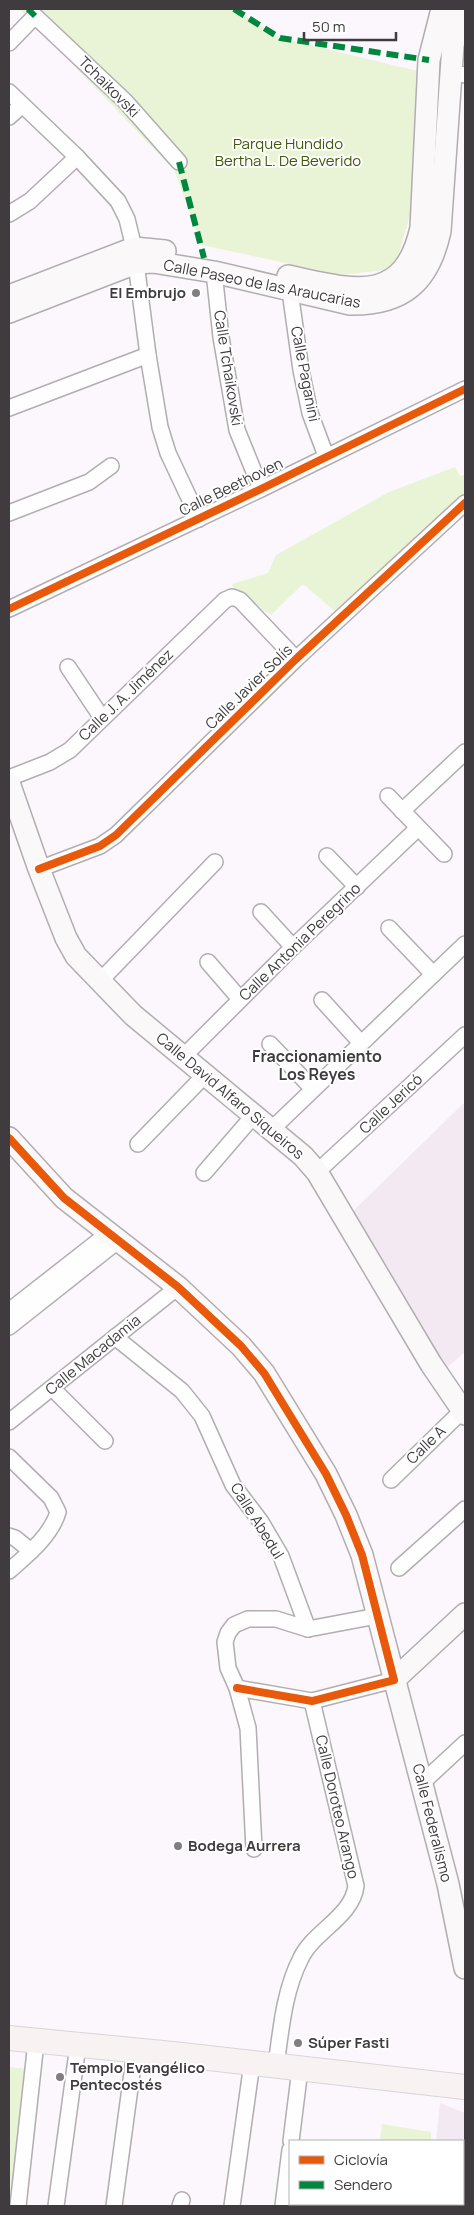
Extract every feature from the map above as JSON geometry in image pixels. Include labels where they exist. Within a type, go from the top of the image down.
[{"type":"main road","name":"Calle Paseo de las Araucarias","points":[[9,296],[155,249],[356,289],[379,287],[396,277],[408,265],[417,248],[421,228],[429,60],[442,9]]},
{"type":"main road","name":"Calle Paseo de las Araucarias","points":[[9,312],[135,256],[152,262],[214,272],[350,304],[371,304],[391,300],[410,289],[425,272],[435,253],[440,231],[458,74],[453,45],[463,9]]},
{"type":"main road","name":"Calle David Alfaro Siqueiros","points":[[9,782],[39,869],[66,938],[76,956],[98,982],[133,1015],[255,1114],[303,1156],[317,1172],[431,1364],[464,1411]]},
{"type":"main road","name":"Calle Federalismo","points":[[9,1138],[64,1198],[178,1287],[241,1346],[264,1374],[310,1449],[346,1515],[362,1555],[448,1884],[465,1968]]},
{"type":"main road","points":[[394,1680],[465,1614]]},
{"type":"main road","points":[[9,2038],[465,2087]]},
{"type":"street","name":"Tchaikovski","points":[[9,44],[35,16],[125,101],[179,162]]},
{"type":"street","points":[[9,92],[21,106],[77,157],[118,201],[128,219],[160,427],[168,453],[199,519]]},
{"type":"street","points":[[9,117],[21,106]]},
{"type":"street","points":[[9,214],[30,201],[77,157]]},
{"type":"street","name":"Calle Tchaikovski","points":[[214,272],[221,337],[237,430],[261,490]]},
{"type":"street","name":"Calle Paganini","points":[[290,291],[304,387],[310,413],[326,456]]},
{"type":"street","points":[[9,408],[148,355]]},
{"type":"street","name":"Calle Beethoven","points":[[10,603],[261,490],[326,456],[465,389]]},
{"type":"street","points":[[9,514],[89,482],[111,466]]},
{"type":"street","name":"Calle Javier Solís","points":[[39,869],[100,846],[116,835],[296,659],[465,503]]},
{"type":"street","name":"Calle J. A. Jiménez","points":[[9,778],[50,762],[70,750],[225,600],[232,597],[240,600],[296,659]]},
{"type":"street","points":[[68,667],[102,718]]},
{"type":"street","points":[[402,810],[465,752]]},
{"type":"street","points":[[388,796],[444,854]]},
{"type":"street","name":"Calle Antonia Peregrino","points":[[183,1057],[293,947],[418,828]]},
{"type":"street","points":[[327,856],[357,887]]},
{"type":"street","points":[[98,982],[215,862]]},
{"type":"street","points":[[261,912],[293,947]]},
{"type":"street","points":[[389,928],[433,974]]},
{"type":"street","points":[[272,1129],[465,944]]},
{"type":"street","points":[[208,962],[240,1000]]},
{"type":"street","points":[[322,1000],[361,1043]]},
{"type":"street","name":"Calle Jericó","points":[[317,1172],[465,1035]]},
{"type":"street","points":[[270,1044],[313,1089]]},
{"type":"street","points":[[138,1144],[205,1075]]},
{"type":"street","points":[[204,1173],[255,1114]]},
{"type":"street","points":[[9,1310],[114,1236]]},
{"type":"street","points":[[9,1327],[114,1236]]},
{"type":"street","name":"Calle Macadamia","points":[[9,1422],[178,1287]]},
{"type":"street","name":"Calle Abedul","points":[[115,1337],[182,1391],[202,1416],[234,1485],[261,1522],[281,1556],[308,1629]]},
{"type":"street","points":[[52,1388],[105,1441]]},
{"type":"street","name":"Calle A","points":[[391,1480],[464,1411]]},
{"type":"street","points":[[9,1458],[51,1498],[58,1512],[54,1524],[31,1551],[9,1571]]},
{"type":"street","points":[[399,1568],[465,1509]]},
{"type":"street","points":[[9,1536],[15,1538],[31,1551]]},
{"type":"street","points":[[254,1849],[248,1728],[237,1688],[228,1668],[225,1642],[228,1633],[234,1625],[248,1619],[276,1619],[308,1629],[377,1616]]},
{"type":"street","points":[[237,1688],[312,1700],[394,1680]]},
{"type":"street","name":"Calle Doroteo Arango","points":[[276,2066],[282,2021],[291,1980],[302,1956],[317,1935],[350,1904],[355,1896],[356,1886],[312,1700]]},
{"type":"street","points":[[422,1782],[465,1743]]},
{"type":"street","points":[[18,2206],[36,2042]]},
{"type":"street","points":[[56,2206],[78,2045]]},
{"type":"street","points":[[114,2206],[135,2051]]},
{"type":"street","points":[[232,2206],[252,2063]]},
{"type":"street","points":[[291,2140],[300,2068]]},
{"type":"street","points":[[283,2206],[289,2158]]},
{"type":"shaded area","points":[[465,1102],[465,1352],[445,1369],[350,1214]]},
{"type":"shaded area","points":[[440,2103],[465,2113],[465,2206],[429,2206],[464,2205],[464,2140],[436,2140]]},
{"type":"green space","name":"Parque Hundido Bertha L. De Beverido","points":[[20,9],[234,9],[280,38],[422,72],[420,183],[394,269],[341,275],[202,245],[174,170]]},
{"type":"green space","points":[[455,467],[460,476],[465,474],[465,502],[338,614],[303,584],[271,615],[236,593],[232,584],[268,573],[276,555],[389,492]]},
{"type":"green space","points":[[9,2067],[28,2069],[23,2206],[9,2206]]},
{"type":"green space","points":[[382,2124],[431,2132],[431,2140],[380,2140]]},
{"type":"green space","points":[[372,2205],[426,2205],[426,2206]]},
{"type":"marked path","points":[[28,9],[35,16]]},
{"type":"marked path","points":[[234,9],[280,38],[429,60]]},
{"type":"marked path","points":[[179,162],[204,258]]},
{"type":"cycle path","points":[[9,609],[465,389]]},
{"type":"cycle path","points":[[39,869],[100,846],[116,835],[296,659],[465,503]]},
{"type":"cycle path","points":[[9,1138],[64,1198],[178,1287],[241,1346],[264,1373],[326,1474],[346,1515],[362,1555],[394,1680],[312,1701],[237,1688]]},
{"type":"place","name":"El Embrujo","points":[[196,293]]},
{"type":"place","name":"Bodega Aurrera","points":[[178,1846]]},
{"type":"place","name":"Súper Fasti","points":[[298,2043]]},
{"type":"place","name":"Templo Evangélico Pentecostés","points":[[60,2077]]},
{"type":"district","name":"Fraccionamiento Los Reyes","points":[[317,1065]]}]
